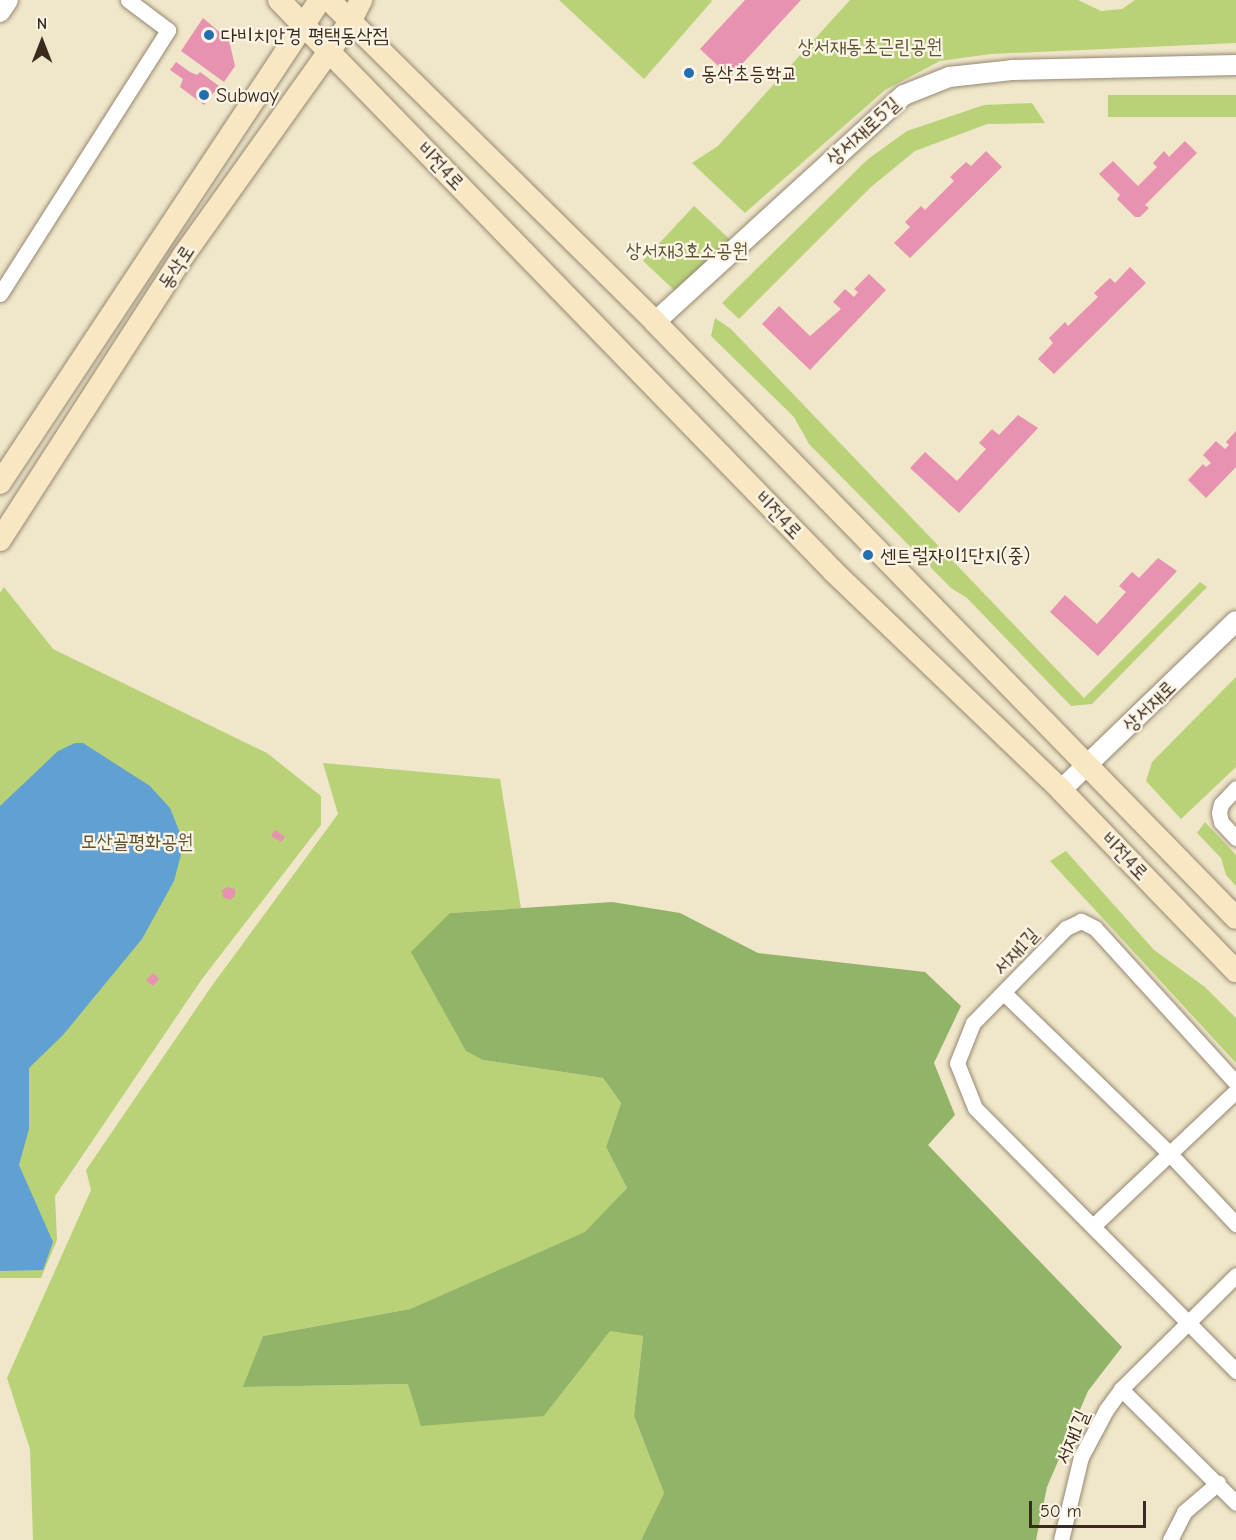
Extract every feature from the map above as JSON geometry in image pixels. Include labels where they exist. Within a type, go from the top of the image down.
[{"type":"main road","name":"비전4로","points":[[279,0],[834,572],[1061,790],[1236,971]]},
{"type":"main road","name":"동삭로","points":[[0,483],[301,24],[320,0]]},
{"type":"main road","name":"비전4로","points":[[329,0],[655,322],[1236,918]]},
{"type":"main road","name":"동삭로","points":[[0,540],[183,256],[350,22],[361,0]]},
{"type":"street","points":[[0,12],[8,0]]},
{"type":"street","points":[[0,294],[168,30],[128,0]]},
{"type":"street","name":"상서재로5길","points":[[655,322],[904,95],[949,77],[1012,70],[1236,65]]},
{"type":"street","name":"상서재로","points":[[1061,790],[1236,621]]},
{"type":"street","points":[[1236,788],[1221,804],[1219,813],[1221,822],[1236,838]]},
{"type":"street","name":"서재1길","points":[[1236,1083],[1089,923],[1082,921],[1066,928],[1005,994],[1169,1153],[1236,1224]]},
{"type":"street","points":[[1005,994],[973,1023],[957,1063],[975,1108],[1236,1371]]},
{"type":"street","points":[[1093,1226],[1236,1091]]},
{"type":"street","name":"서재1길","points":[[1061,1540],[1082,1457],[1121,1389],[1236,1275]]},
{"type":"street","points":[[1121,1389],[1236,1503]]},
{"type":"street","points":[[1170,1540],[1184,1512],[1218,1483]]},
{"type":"green space","points":[[559,0],[711,0],[712,1],[644,79]]},
{"type":"green space","name":"상서재동초근린공원","points":[[850,0],[1078,0],[1101,11],[1122,9],[1135,0],[1236,0],[1236,43],[991,54],[940,61],[885,90],[745,213],[692,163],[718,146]]},
{"type":"green space","points":[[1108,95],[1236,95],[1236,117],[1108,117]]},
{"type":"green space","points":[[1032,103],[1045,123],[987,124],[915,151],[871,187],[739,319],[722,303],[868,159],[907,131],[984,105]]},
{"type":"green space","name":"상서재3호소공원","points":[[694,206],[733,243],[682,298],[643,261]]},
{"type":"green space","points":[[715,318],[731,329],[1084,698],[1200,582],[1207,587],[1092,704],[1071,706],[967,598],[951,588],[809,444],[794,417],[711,336]]},
{"type":"green space","name":"모산골평화공원","points":[[4,587],[53,649],[267,753],[321,796],[321,825],[202,979],[55,1196],[57,1240],[41,1278],[0,1278],[0,593]]},
{"type":"green space","points":[[1236,677],[1236,767],[1181,819],[1146,781],[1152,762]]},
{"type":"green space","points":[[323,763],[500,779],[521,908],[450,913],[484,1060],[603,1078],[621,1103],[606,1147],[627,1188],[586,1232],[410,1309],[263,1336],[244,1387],[408,1384],[544,1416],[610,1330],[643,1336],[634,1416],[664,1493],[641,1540],[33,1540],[30,1449],[7,1378],[91,1190],[86,1170],[211,987],[338,814]]},
{"type":"green space","points":[[1205,822],[1236,855],[1236,886],[1226,875],[1221,858],[1197,833]]},
{"type":"green space","points":[[1066,851],[1154,950],[1205,987],[1236,1018],[1236,1063],[1050,861]]},
{"type":"green space","points":[[612,902],[680,913],[758,953],[925,972],[961,1006],[934,1063],[955,1115],[928,1145],[1122,1347],[1088,1391],[1047,1487],[1036,1540],[641,1540],[664,1493],[634,1416],[643,1336],[610,1331],[544,1416],[421,1426],[408,1384],[243,1387],[263,1336],[410,1309],[585,1232],[627,1188],[606,1147],[621,1103],[603,1078],[483,1060],[466,1051],[411,952],[450,913]]},
{"type":"water","points":[[75,743],[83,743],[150,786],[170,808],[184,843],[174,881],[142,939],[63,1035],[29,1068],[29,1129],[19,1165],[53,1242],[43,1270],[0,1271],[0,806],[58,751]]},
{"type":"building","points":[[745,0],[801,0],[730,77],[700,49]]},
{"type":"building","points":[[203,18],[229,40],[235,66],[224,82],[181,51]]},
{"type":"building","points":[[176,62],[197,75],[200,72],[219,86],[204,105],[180,87],[183,79],[170,70]]},
{"type":"building","points":[[1185,141],[1197,153],[1145,205],[1149,208],[1140,217],[1135,217],[1117,199],[1120,195],[1099,174],[1113,161],[1138,186],[1157,167],[1153,163],[1164,151],[1169,157]]},
{"type":"building","points":[[986,151],[1002,167],[910,258],[894,243],[910,227],[905,222],[921,206],[925,210],[954,181],[950,177],[966,162],[971,166]]},
{"type":"building","points":[[1130,267],[1146,283],[1054,374],[1038,359],[1053,343],[1049,338],[1065,322],[1068,326],[1098,297],[1094,293],[1110,278],[1115,283]]},
{"type":"building","points":[[869,274],[886,290],[810,370],[762,324],[779,306],[810,336],[841,309],[833,302],[845,289],[854,297],[858,292],[854,289]]},
{"type":"building","points":[[1018,415],[1038,428],[959,513],[910,468],[925,452],[957,481],[986,449],[979,443],[992,429],[999,435]]},
{"type":"building","points":[[1236,431],[1236,467],[1206,498],[1188,480],[1203,464],[1206,467],[1211,463],[1203,455],[1216,441],[1225,449],[1229,445],[1226,442]]},
{"type":"building","points":[[1158,558],[1177,571],[1098,656],[1050,612],[1065,595],[1097,624],[1126,592],[1119,586],[1132,572],[1139,578]]},
{"type":"building","points":[[275,830],[285,837],[281,842],[271,836]]},
{"type":"building","points":[[228,887],[235,889],[235,896],[230,900],[223,897],[222,890]]},
{"type":"building","points":[[153,973],[159,979],[153,986],[146,980]]},
{"type":"place","name":"다비치안경 평택동삭점","points":[[209,35]]},
{"type":"place","name":"동삭초등학교","points":[[689,73]]},
{"type":"place","name":"Subway","points":[[204,95]]},
{"type":"place","name":"센트럴자이1단지(중)","points":[[868,555]]}]
